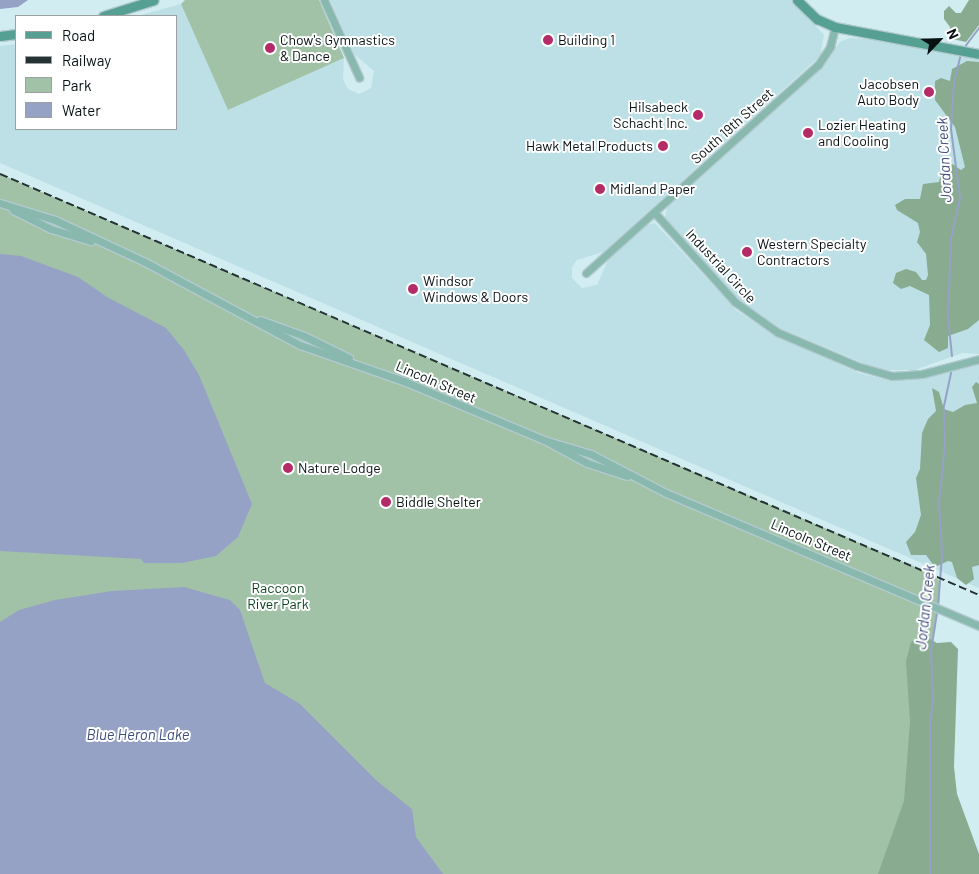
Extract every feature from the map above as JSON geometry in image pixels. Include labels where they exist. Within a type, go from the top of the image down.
[{"type":"street","points":[[106,15],[154,0]]},
{"type":"street","points":[[324,0],[359,77]]},
{"type":"street","points":[[797,0],[817,20],[835,27],[978,53]]},
{"type":"street","name":"South 19th Street","points":[[586,273],[818,65],[830,47],[835,27]]},
{"type":"street","points":[[0,36],[15,34]]},
{"type":"street","name":"Lincoln Street","points":[[0,204],[55,220],[230,307],[300,345],[373,370],[544,440],[591,454],[632,477],[890,587],[928,607],[979,626]]},
{"type":"street","name":"Industrial Circle","points":[[654,212],[748,314],[776,332],[857,366],[892,376],[910,376],[979,359]]},
{"type":"shaded area","points":[[330,0],[792,0],[824,35],[820,56],[603,252],[577,260],[572,267],[572,278],[582,288],[597,285],[608,260],[646,225],[655,223],[737,311],[776,336],[859,373],[887,380],[922,379],[979,364],[979,588],[0,163],[0,46],[15,44],[15,130],[178,130],[178,15],[142,15],[181,4],[228,110],[344,58],[343,79],[348,89],[359,94],[371,88],[374,71],[355,55]]},
{"type":"shaded area","points":[[849,38],[876,39],[979,58],[979,354],[962,353],[915,370],[887,370],[868,365],[780,328],[740,300],[665,218],[667,207],[820,70],[840,42]]},
{"type":"green space","name":"Chow's Gymnastics & Dance","points":[[185,0],[319,0],[344,58],[228,110],[181,4]]},
{"type":"green space","points":[[969,0],[979,0],[979,25],[966,42],[948,38],[950,27],[944,19],[944,11],[949,6],[956,13],[961,13]]},
{"type":"green space","points":[[967,61],[979,62],[979,320],[968,329],[948,336],[948,348],[939,352],[924,340],[930,325],[929,295],[910,286],[901,289],[893,283],[896,273],[906,269],[916,272],[922,280],[926,280],[928,275],[926,254],[917,242],[920,232],[918,223],[897,210],[895,205],[905,199],[920,199],[923,184],[939,182],[945,159],[961,170],[965,167],[955,127],[935,100],[935,81],[941,78],[950,81],[952,69]]},
{"type":"green space","name":"Raccoon River Park","points":[[0,174],[934,575],[940,582],[940,597],[931,651],[930,874],[0,874]]},
{"type":"green space","points":[[976,382],[979,384],[979,565],[972,567],[974,579],[966,585],[957,578],[952,562],[948,561],[935,567],[926,555],[911,555],[906,542],[915,532],[921,515],[916,478],[920,469],[922,433],[928,419],[936,411],[932,388],[939,392],[944,409],[953,412],[965,405],[977,403],[972,387]]},
{"type":"green space","points":[[924,636],[937,643],[951,642],[958,649],[954,767],[957,794],[979,854],[979,874],[878,874],[904,801],[910,722],[906,661],[911,642]]},
{"type":"water","points":[[0,0],[28,0],[18,7],[0,9]]},
{"type":"water","points":[[0,254],[21,256],[78,277],[107,297],[166,328],[184,350],[199,375],[252,504],[238,537],[216,556],[182,563],[144,563],[141,559],[0,551]]},
{"type":"water","name":"Blue Heron Lake","points":[[184,587],[230,600],[240,610],[265,683],[300,704],[377,781],[412,809],[416,837],[443,874],[0,874],[0,622],[19,610],[55,600],[112,591]]},
{"type":"waterway","name":"Jordan Creek","points":[[964,48],[979,28]]},
{"type":"waterway","name":"Jordan Creek","points":[[952,356],[948,319],[951,239],[960,198],[951,129],[954,82],[961,54]]},
{"type":"waterway","name":"Jordan Creek","points":[[938,607],[942,555],[939,503],[945,444],[944,406],[951,373]]},
{"type":"waterway","name":"Jordan Creek","points":[[930,874],[930,728],[933,697],[931,651],[937,612]]},
{"type":"railway","points":[[0,174],[979,595]]},
{"type":"place","name":"Building 1","points":[[548,40]]},
{"type":"place","name":"Chow's Gymnastics & Dance","points":[[270,48]]},
{"type":"place","name":"Jacobsen Auto Body","points":[[929,92]]},
{"type":"place","name":"Hilsabeck Schacht Inc.","points":[[698,115]]},
{"type":"place","name":"Lozier Heating and Cooling","points":[[808,133]]},
{"type":"place","name":"Hawk Metal Products","points":[[663,146]]},
{"type":"place","name":"Midland Paper","points":[[600,189]]},
{"type":"place","name":"Western Specialty Contractors","points":[[747,252]]},
{"type":"place","name":"Windsor Windows & Doors","points":[[413,289]]},
{"type":"place","name":"Nature Lodge","points":[[288,468]]},
{"type":"place","name":"Biddle Shelter","points":[[386,502]]}]
